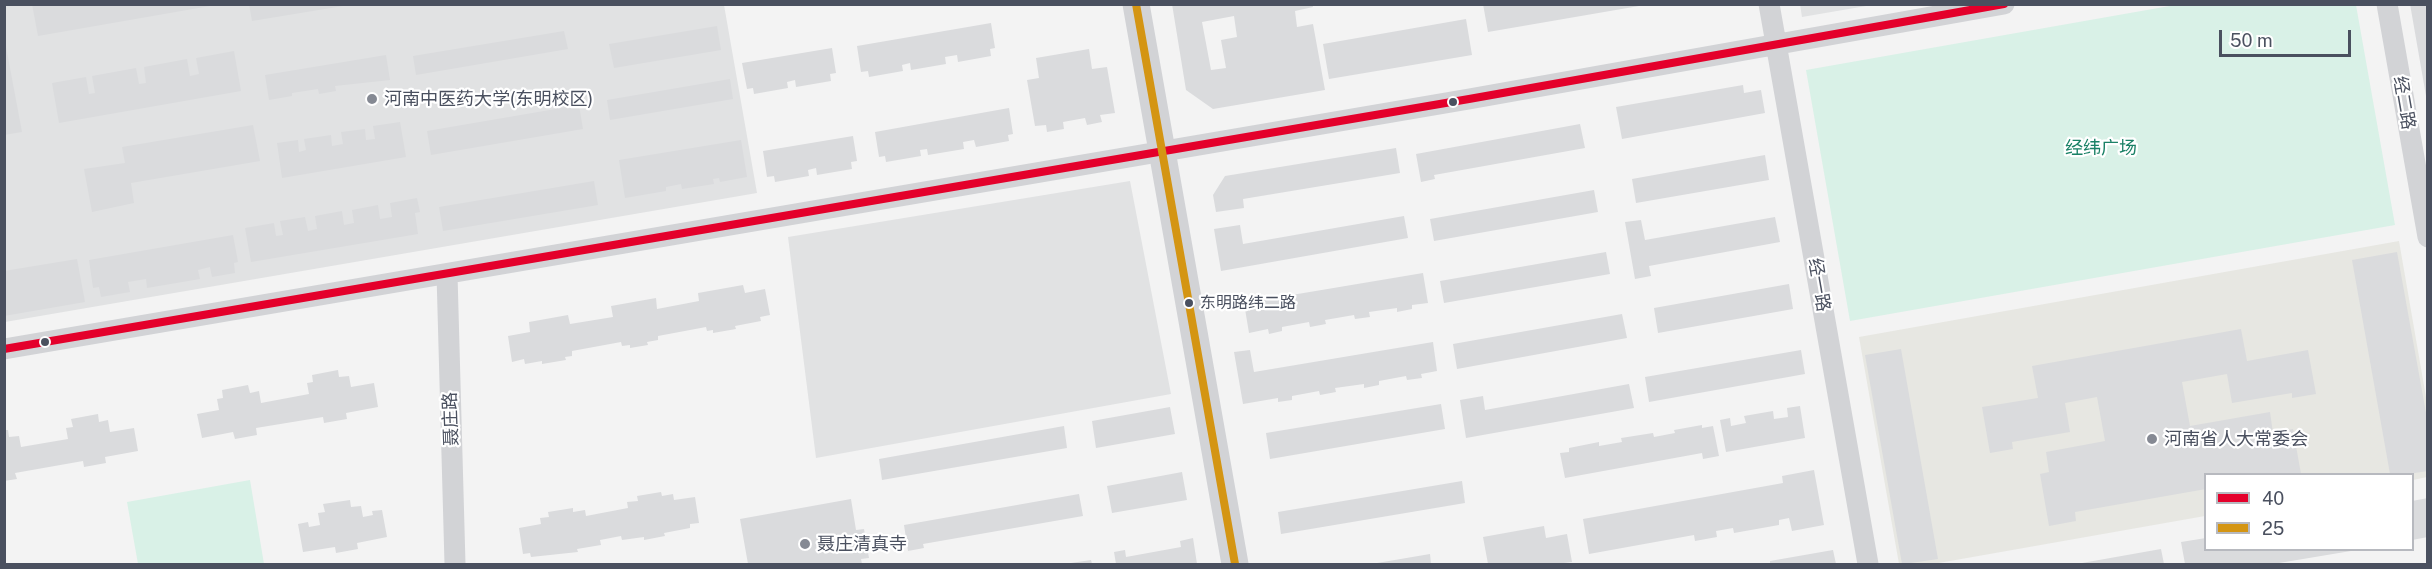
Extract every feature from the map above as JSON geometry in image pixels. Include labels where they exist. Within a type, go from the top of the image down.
[{"type":"street","points":[[1136,4],[1235,564]]},
{"type":"street","name":"经一路","points":[[1769,4],[1868,564]]},
{"type":"street","points":[[4,349],[1162,152],[2004,4]]},
{"type":"street","name":"经二路","points":[[2387,4],[2427,237]]},
{"type":"street","name":"聂庄路","points":[[447,274],[455,564]]},
{"type":"shaded area","points":[[1800,4],[1872,4],[1872,5],[1802,17]]},
{"type":"shaded area","name":"河南中医药大学(东明校区)","points":[[5,5],[724,5],[757,193],[5,322]]},
{"type":"shaded area","points":[[1130,181],[1171,394],[816,458],[788,237]]},
{"type":"shaded area","name":"河南省人大常委会","points":[[2399,241],[2427,403],[2427,477],[2414,480],[2414,473],[2204,473],[2204,516],[1933,564],[1899,564],[1859,337]]},
{"type":"green space","name":"经纬广场","points":[[2181,4],[2356,5],[2395,225],[1850,321],[1806,70]]},
{"type":"green space","points":[[250,480],[264,564],[138,564],[127,502]]},
{"type":"building","points":[[32,4],[209,4],[210,6],[38,36]]},
{"type":"building","points":[[249,4],[343,4],[343,6],[252,21]]},
{"type":"building","points":[[1172,4],[1312,4],[1313,7],[1295,11],[1297,27],[1313,24],[1325,90],[1213,109],[1186,90]],"holes":[[[1234,16],[1237,37],[1221,40],[1226,68],[1211,70],[1202,22]]]},
{"type":"building","points":[[1483,4],[1639,4],[1639,6],[1488,32]]},
{"type":"building","points":[[2410,4],[2428,4],[2428,96],[2426,96]]},
{"type":"building","points":[[1466,19],[1472,55],[1329,79],[1323,44]]},
{"type":"building","points":[[991,23],[995,48],[990,49],[991,56],[958,62],[957,55],[945,57],[946,64],[911,70],[910,63],[902,65],[903,71],[869,77],[868,71],[861,72],[857,46]]},
{"type":"building","points":[[717,26],[721,50],[614,68],[609,44]]},
{"type":"building","points":[[564,31],[568,49],[416,75],[413,56]]},
{"type":"building","points":[[4,36],[22,132],[4,135]]},
{"type":"building","points":[[832,48],[836,73],[830,74],[831,81],[796,87],[795,80],[787,82],[788,88],[754,94],[753,88],[747,89],[742,63]]},
{"type":"building","points":[[1089,49],[1092,69],[1107,67],[1115,113],[1100,115],[1102,122],[1087,125],[1085,118],[1063,122],[1064,129],[1047,132],[1046,125],[1035,126],[1027,80],[1039,78],[1036,58]]},
{"type":"building","points":[[234,51],[241,91],[59,123],[52,83],[86,77],[89,94],[95,93],[92,76],[136,68],[139,84],[146,83],[144,67],[187,59],[190,76],[199,74],[196,58]]},
{"type":"building","points":[[386,55],[390,80],[335,86],[336,91],[319,94],[318,89],[292,93],[292,96],[269,100],[265,75]]},
{"type":"building","points":[[730,79],[733,99],[610,120],[607,100]]},
{"type":"building","points":[[1743,85],[1744,93],[1761,90],[1765,113],[1622,139],[1616,107]]},
{"type":"building","points":[[579,105],[583,129],[431,155],[427,131]]},
{"type":"building","points":[[1009,108],[1013,134],[1008,135],[1009,141],[976,147],[974,140],[963,142],[964,149],[928,155],[927,149],[920,150],[921,156],[886,162],[885,156],[879,157],[875,132]]},
{"type":"building","points":[[400,122],[406,157],[282,178],[277,143],[298,140],[299,152],[306,150],[304,139],[331,135],[332,146],[343,144],[341,132],[365,129],[366,140],[375,139],[373,126]]},
{"type":"building","points":[[1580,124],[1585,148],[1434,175],[1435,179],[1421,182],[1416,154]]},
{"type":"building","points":[[253,125],[260,161],[131,183],[134,203],[92,212],[84,169],[125,163],[122,147]]},
{"type":"building","points":[[853,136],[857,161],[851,162],[852,169],[817,175],[816,168],[808,170],[809,176],[775,182],[774,176],[767,177],[763,151]]},
{"type":"building","points":[[741,140],[747,177],[720,182],[719,178],[713,179],[714,184],[682,189],[681,184],[666,187],[666,191],[625,198],[619,160]]},
{"type":"building","points":[[1396,148],[1400,173],[1243,199],[1244,208],[1216,212],[1213,195],[1225,176]]},
{"type":"building","points":[[1765,155],[1769,180],[1636,203],[1632,179]]},
{"type":"building","points":[[594,181],[598,205],[443,231],[439,207]]},
{"type":"building","points":[[1594,190],[1598,212],[1434,241],[1430,219]]},
{"type":"building","points":[[417,198],[420,212],[415,213],[418,234],[251,262],[245,228],[274,223],[276,236],[283,235],[280,221],[305,217],[308,231],[317,229],[315,216],[342,211],[344,225],[354,223],[352,210],[378,205],[380,219],[392,217],[390,203]]},
{"type":"building","points":[[1404,216],[1408,238],[1221,271],[1214,229],[1240,225],[1243,244]]},
{"type":"building","points":[[1775,217],[1780,242],[1649,266],[1651,276],[1635,279],[1625,222],[1641,220],[1645,240]]},
{"type":"building","points":[[233,235],[238,262],[234,263],[235,273],[212,277],[210,267],[198,270],[200,279],[147,288],[146,279],[128,282],[130,292],[101,297],[99,287],[93,288],[89,260]]},
{"type":"building","points":[[1606,252],[1610,274],[1444,303],[1440,281]]},
{"type":"building","points":[[2397,252],[2428,424],[2428,471],[2390,473],[2352,260]]},
{"type":"building","points":[[77,259],[85,302],[4,316],[4,271]]},
{"type":"building","points":[[1423,273],[1428,303],[1412,305],[1412,309],[1397,312],[1397,308],[1369,312],[1370,317],[1355,319],[1354,315],[1325,320],[1326,324],[1310,327],[1309,322],[1282,327],[1282,331],[1269,334],[1268,329],[1249,333],[1244,303]]},
{"type":"building","points":[[1789,284],[1793,309],[1658,333],[1654,308]]},
{"type":"building","points":[[743,285],[745,293],[765,289],[770,315],[760,317],[761,321],[735,326],[736,329],[713,333],[713,330],[707,331],[706,327],[658,336],[658,340],[647,342],[648,345],[630,348],[630,345],[622,346],[621,342],[572,351],[572,356],[565,357],[566,360],[542,364],[542,361],[525,364],[524,359],[512,362],[508,336],[530,332],[529,322],[568,315],[570,324],[613,317],[611,306],[656,298],[657,309],[699,301],[698,293]]},
{"type":"building","points":[[1622,314],[1627,338],[1457,369],[1453,344]]},
{"type":"building","points":[[2241,329],[2247,361],[2308,350],[2316,394],[2292,398],[2292,393],[2232,403],[2227,374],[2182,382],[2190,426],[2270,412],[2273,433],[2293,429],[2301,473],[2204,473],[2204,489],[2075,512],[2076,521],[2049,526],[2040,474],[2049,472],[2046,452],[2105,441],[2097,397],[2065,403],[2070,432],[2012,442],[2013,449],[1990,453],[1982,407],[2038,398],[2032,366]]},
{"type":"building","points":[[1433,342],[1437,371],[1421,374],[1422,378],[1407,380],[1406,376],[1379,381],[1379,385],[1364,388],[1364,384],[1335,388],[1336,392],[1320,395],[1319,391],[1292,396],[1292,400],[1278,402],[1278,398],[1243,404],[1234,352],[1250,350],[1254,372]]},
{"type":"building","points":[[1901,349],[1938,559],[1904,564],[1902,564],[1865,355]]},
{"type":"building","points":[[1801,350],[1805,374],[1649,402],[1645,377]]},
{"type":"building","points":[[338,370],[339,377],[349,376],[351,387],[374,383],[378,407],[346,413],[347,419],[324,423],[323,417],[256,428],[257,435],[235,439],[233,432],[202,438],[197,414],[219,410],[217,399],[223,398],[222,390],[248,385],[250,393],[259,391],[261,403],[309,394],[307,383],[313,382],[312,375]]},
{"type":"building","points":[[1629,384],[1634,408],[1466,438],[1460,400],[1483,396],[1485,410]]},
{"type":"building","points":[[1441,404],[1445,429],[1270,459],[1266,433]]},
{"type":"building","points":[[1800,406],[1805,438],[1726,452],[1720,420],[1730,418],[1731,426],[1746,423],[1744,416],[1773,411],[1774,419],[1788,417],[1787,408]]},
{"type":"building","points":[[1170,407],[1175,434],[1096,448],[1092,421]]},
{"type":"building","points":[[98,414],[99,422],[108,420],[110,432],[134,428],[138,451],[105,457],[106,463],[84,467],[83,461],[15,473],[17,479],[4,481],[4,430],[8,430],[9,437],[19,436],[21,447],[68,439],[66,428],[73,427],[71,419]]},
{"type":"building","points":[[1702,425],[1702,428],[1713,426],[1719,456],[1703,459],[1702,453],[1565,478],[1560,453],[1569,452],[1569,448],[1599,442],[1599,446],[1622,442],[1621,438],[1653,433],[1654,437],[1675,433],[1674,430]]},
{"type":"building","points":[[1064,426],[1067,448],[882,480],[879,459]]},
{"type":"building","points":[[1814,470],[1824,525],[1792,531],[1789,518],[1779,520],[1779,525],[1734,533],[1733,528],[1716,531],[1717,537],[1695,541],[1694,535],[1589,554],[1583,519],[1783,483],[1782,476]]},
{"type":"building","points":[[1182,472],[1187,500],[1112,513],[1107,486]]},
{"type":"building","points":[[1462,481],[1465,503],[1281,534],[1278,512]]},
{"type":"building","points":[[661,492],[662,496],[673,494],[674,500],[695,497],[699,523],[690,524],[690,528],[664,533],[665,536],[644,540],[644,537],[622,540],[621,536],[600,540],[601,545],[577,549],[578,552],[531,557],[530,553],[523,554],[519,528],[541,524],[540,518],[549,517],[548,512],[573,508],[573,512],[585,510],[586,516],[628,508],[627,502],[638,501],[637,496]]},
{"type":"building","points":[[1079,494],[1083,516],[923,544],[924,548],[908,551],[904,525]]},
{"type":"building","points":[[2428,498],[2428,537],[2414,540],[2414,501]]},
{"type":"building","name":"聂庄清真寺","points":[[851,499],[856,530],[864,529],[869,558],[861,559],[862,564],[748,564],[740,519]]},
{"type":"building","points":[[350,500],[351,507],[361,506],[363,517],[373,515],[372,511],[382,510],[387,537],[357,543],[358,549],[336,553],[335,547],[303,552],[298,524],[308,522],[309,527],[320,525],[318,513],[325,512],[323,504]]},
{"type":"building","points":[[1544,526],[1546,538],[1567,534],[1572,562],[1488,564],[1483,537]]},
{"type":"building","points":[[1193,538],[1197,564],[1116,564],[1114,552],[1125,550],[1126,557],[1181,547],[1180,541]]},
{"type":"building","points":[[2204,538],[2204,551],[2351,551],[2273,564],[2185,564],[2181,542]]},
{"type":"building","points":[[2161,549],[2164,564],[2082,564],[2082,563]]},
{"type":"building","points":[[1833,550],[1836,564],[1770,564],[1770,561]]},
{"type":"building","points":[[1430,554],[1431,564],[1377,564],[1377,563]]},
{"type":"building","points":[[1091,560],[1092,564],[1071,564],[1071,563]]},
{"type":"transit line","name":"25","points":[[1136,4],[1235,564]]},
{"type":"transit line","name":"40","points":[[4,349],[1469,99],[2004,4]]},
{"type":"place","name":"河南中医药大学(东明校区)","points":[[372,99]]},
{"type":"place","name":"东明路纬二路","points":[[1189,303]]},
{"type":"place","name":"河南省人大常委会","points":[[2152,439]]},
{"type":"place","name":"聂庄清真寺","points":[[805,544]]}]
